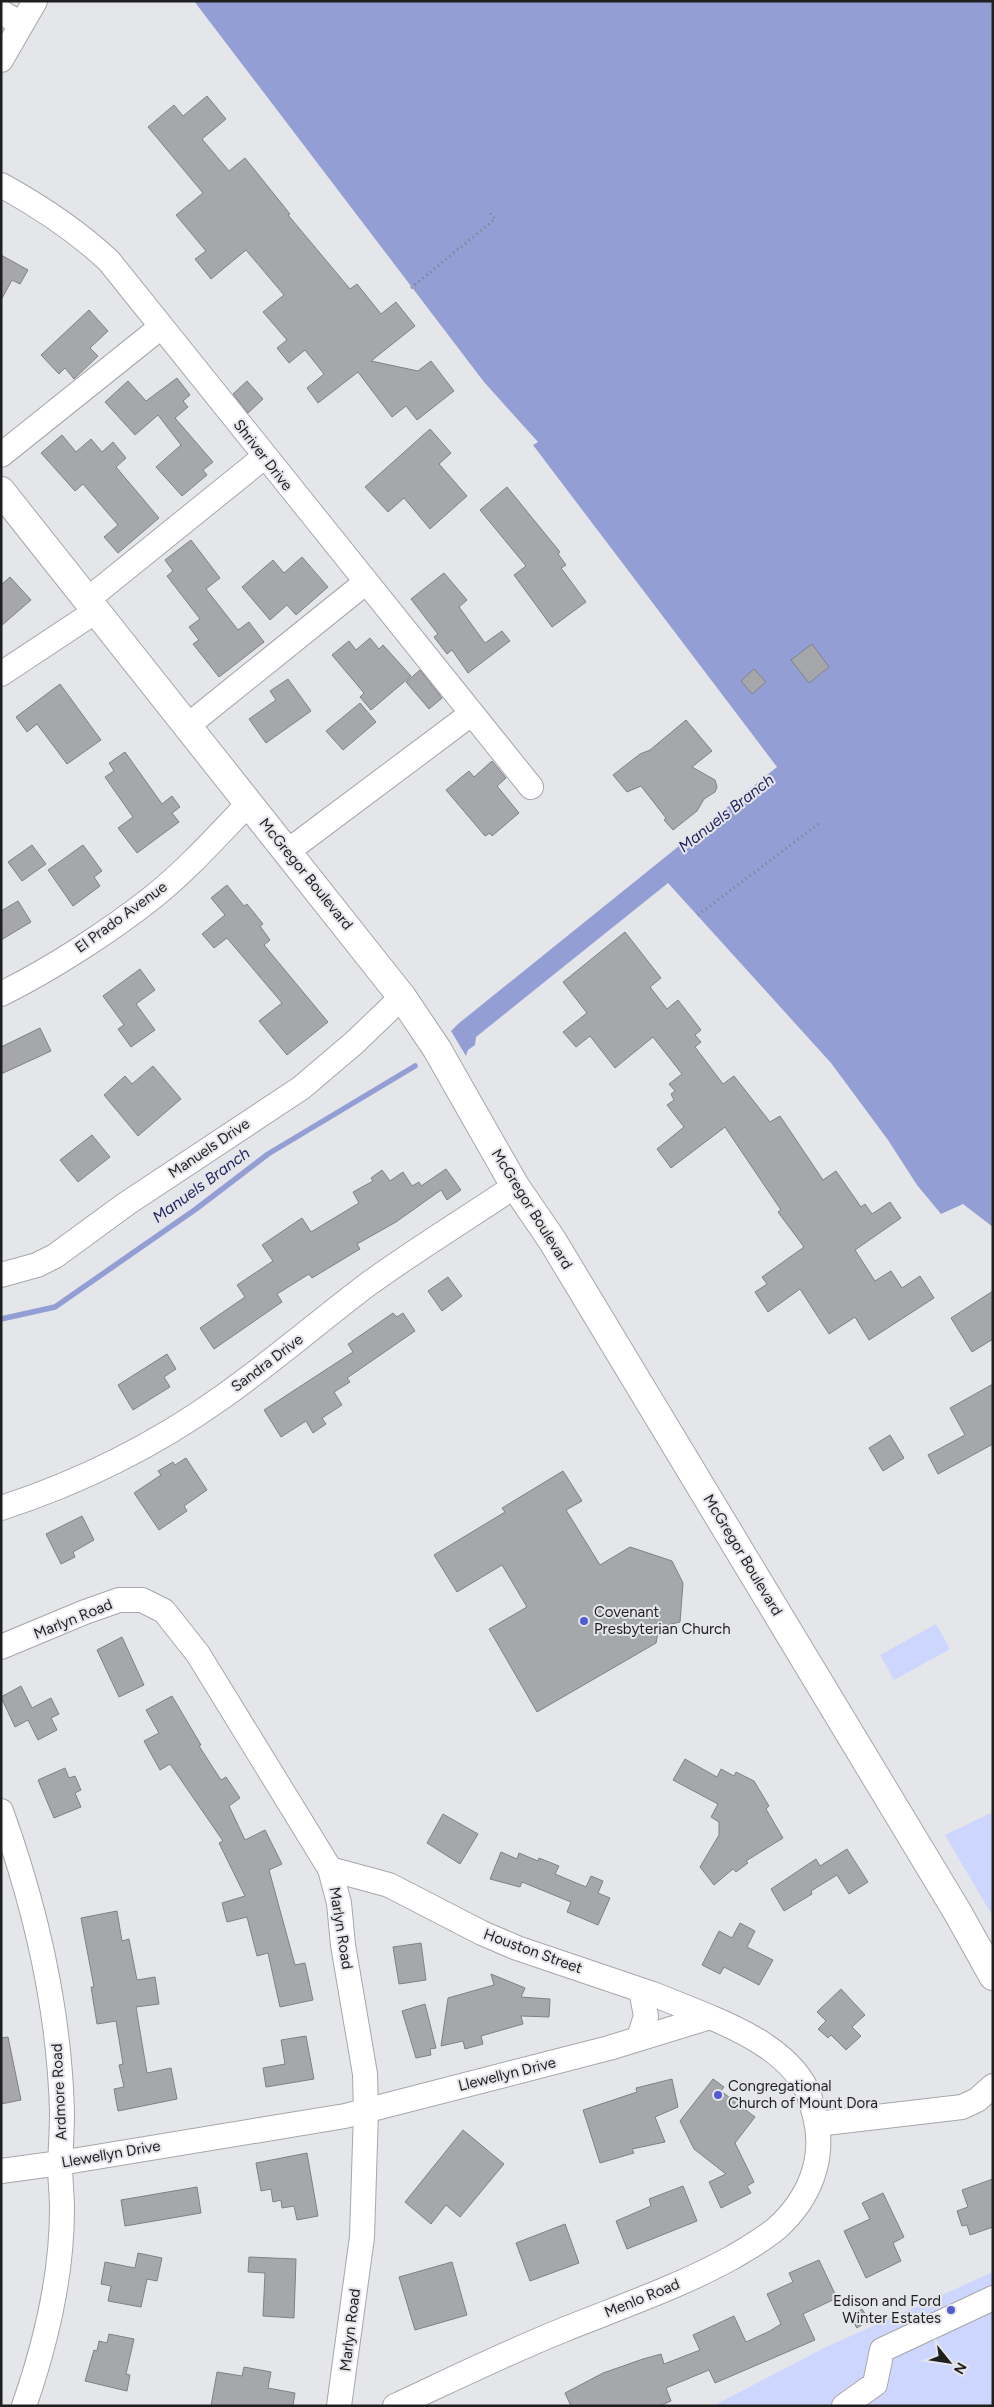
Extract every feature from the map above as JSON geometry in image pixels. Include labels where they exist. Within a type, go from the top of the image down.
[{"type":"main road","name":"McGregor Boulevard","points":[[1,491],[186,727],[288,852],[402,997],[437,1049],[515,1186],[552,1240],[700,1484],[958,1913],[993,1976]]},
{"type":"street","points":[[1,60],[11,18],[35,1]]},
{"type":"street","name":"Shriver Drive","points":[[1,185],[34,204],[82,236],[109,261],[264,457],[531,788]]},
{"type":"street","points":[[1,455],[162,327]]},
{"type":"street","points":[[1,674],[91,605],[264,457]]},
{"type":"street","points":[[186,727],[365,582]]},
{"type":"street","points":[[288,852],[471,714]]},
{"type":"street","name":"El Prado Avenue","points":[[1,994],[19,985],[104,932],[154,896],[249,804]]},
{"type":"street","name":"Manuels Drive","points":[[1,1275],[37,1266],[55,1256],[126,1204],[301,1088],[354,1043],[402,997]]},
{"type":"street","name":"Sandra Drive","points":[[1,1508],[70,1481],[122,1456],[220,1399],[369,1284],[515,1186]]},
{"type":"street","name":"Marlyn Road","points":[[1,1647],[119,1600],[142,1600],[164,1611],[198,1654],[330,1869],[339,1903],[343,1944],[365,2074],[366,2111],[362,2237],[339,2406]]},
{"type":"street","name":"Ardmore Road","points":[[1,1811],[31,1902],[49,1985],[56,2034],[62,2109],[60,2163],[62,2210],[57,2274],[50,2316],[24,2406]]},
{"type":"street","name":"Houston Street","points":[[330,1869],[389,1885],[482,1933],[517,1948],[641,1990],[710,2017]]},
{"type":"street","points":[[639,2038],[646,2016],[641,1990]]},
{"type":"street","points":[[710,2017],[752,2038],[793,2069],[808,2093],[817,2124],[962,2107],[993,2110]]},
{"type":"street","name":"Llewellyn Drive","points":[[1,2170],[60,2163],[366,2111],[639,2038],[710,2017]]},
{"type":"street","points":[[962,2107],[977,2100],[993,2086]]},
{"type":"street","name":"Menlo Road","points":[[395,2406],[516,2349],[711,2269],[762,2240],[792,2212],[804,2196],[813,2176],[818,2158],[819,2137],[817,2124]]},
{"type":"street","points":[[844,2406],[875,2384],[882,2350],[993,2298]]},
{"type":"path","points":[[411,288],[495,219],[490,213]]},
{"type":"path","points":[[698,915],[821,822]]},
{"type":"shaded area","points":[[936,1624],[950,1649],[894,1680],[880,1655]]},
{"type":"shaded area","points":[[993,1812],[993,1917],[945,1835]]},
{"type":"shaded area","name":"Edison and Ford Winter Estates","points":[[993,2272],[993,2406],[713,2406],[824,2348]]},
{"type":"water","points":[[194,1],[993,1],[993,1227],[963,1204],[941,1214],[917,1185],[888,1140],[831,1063],[668,883],[476,1037],[475,1045],[468,1050],[466,1056],[451,1031],[458,1024],[777,767],[533,445],[538,442],[484,382]]},
{"type":"building","points":[[207,96],[226,119],[202,139],[229,171],[245,158],[290,214],[288,215],[350,289],[357,284],[381,314],[396,302],[415,326],[371,361],[418,371],[431,361],[454,391],[417,420],[406,406],[392,417],[358,372],[318,403],[307,388],[324,374],[305,350],[289,363],[277,348],[287,340],[263,312],[284,295],[246,250],[211,279],[195,259],[206,251],[176,215],[203,193],[148,127],[174,105],[183,116]]},
{"type":"building","points":[[1,255],[28,270],[20,284],[12,280],[1,300]]},
{"type":"building","points":[[89,310],[108,331],[90,348],[98,356],[74,379],[65,368],[59,374],[41,355]]},
{"type":"building","points":[[177,378],[190,395],[183,401],[188,407],[175,418],[213,462],[203,470],[207,475],[182,496],[156,467],[181,445],[158,415],[135,435],[105,402],[128,381],[146,401]]},
{"type":"building","points":[[247,381],[263,399],[248,413],[233,394]]},
{"type":"building","points":[[430,429],[451,453],[439,464],[467,496],[430,529],[404,498],[388,512],[365,487]]},
{"type":"building","points":[[62,435],[76,452],[91,439],[102,452],[113,442],[126,458],[116,467],[159,518],[118,553],[104,537],[118,525],[83,484],[75,491],[41,453]]},
{"type":"building","points":[[507,487],[560,552],[558,554],[566,565],[561,568],[586,602],[552,627],[514,575],[526,566],[480,510]]},
{"type":"building","points":[[191,540],[220,578],[206,589],[238,630],[249,622],[264,642],[219,677],[193,644],[199,640],[189,627],[200,619],[167,576],[173,571],[165,560]]},
{"type":"building","points":[[302,557],[328,587],[296,615],[287,605],[270,620],[242,587],[273,560],[284,573]]},
{"type":"building","points":[[444,573],[467,600],[459,607],[485,643],[502,631],[510,641],[468,673],[452,650],[447,654],[434,637],[438,634],[411,599]]},
{"type":"building","points":[[10,577],[31,600],[1,626],[1,585]]},
{"type":"building","points":[[370,638],[379,649],[383,645],[411,676],[371,710],[360,697],[364,693],[332,655],[349,641],[356,650]]},
{"type":"building","points":[[812,644],[829,667],[809,683],[791,660]]},
{"type":"building","points":[[754,669],[766,682],[752,694],[741,681]]},
{"type":"building","points":[[420,670],[442,698],[429,709],[406,682]]},
{"type":"building","points":[[288,679],[311,711],[266,743],[249,719],[276,700],[270,691]]},
{"type":"building","points":[[60,684],[101,740],[67,764],[37,724],[27,732],[16,717]]},
{"type":"building","points":[[360,703],[376,722],[343,750],[326,731]]},
{"type":"building","points":[[686,720],[712,751],[692,767],[715,780],[717,787],[715,792],[704,799],[697,811],[673,830],[641,786],[627,792],[613,775],[640,754],[650,750]]},
{"type":"building","points":[[125,752],[162,804],[172,796],[180,807],[172,813],[179,822],[137,853],[118,828],[133,817],[105,777],[114,771],[109,763]]},
{"type":"building","points":[[492,761],[506,778],[497,786],[519,813],[492,836],[490,833],[485,836],[446,790],[469,771],[474,777]]},
{"type":"building","points":[[32,845],[46,864],[22,881],[8,862]]},
{"type":"building","points":[[83,845],[102,871],[94,877],[100,886],[73,906],[48,870]]},
{"type":"building","points":[[227,885],[244,906],[247,904],[263,924],[260,926],[270,940],[264,945],[328,1022],[287,1055],[259,1021],[282,1003],[227,938],[214,948],[202,934],[225,915],[211,898]]},
{"type":"building","points":[[18,901],[31,922],[1,940],[1,911]]},
{"type":"building","points":[[625,932],[661,978],[650,987],[667,1009],[678,1000],[701,1030],[695,1035],[701,1042],[695,1047],[723,1084],[734,1076],[770,1122],[780,1116],[823,1180],[836,1171],[861,1207],[865,1204],[872,1214],[890,1202],[901,1218],[855,1250],[875,1281],[891,1271],[902,1288],[920,1276],[934,1298],[869,1340],[855,1317],[829,1334],[800,1289],[768,1312],[755,1292],[767,1284],[762,1277],[804,1247],[778,1212],[781,1210],[725,1127],[671,1168],[657,1149],[684,1127],[667,1105],[674,1100],[671,1094],[675,1091],[669,1084],[682,1074],[653,1037],[615,1068],[590,1036],[576,1047],[563,1032],[587,1013],[563,982]]},
{"type":"building","points":[[140,969],[155,990],[136,1004],[155,1030],[131,1047],[118,1029],[124,1025],[103,996]]},
{"type":"building","points":[[40,1028],[51,1051],[1,1074],[1,1047]]},
{"type":"building","points":[[153,1066],[181,1099],[138,1136],[104,1095],[125,1076],[132,1084]]},
{"type":"building","points":[[92,1135],[110,1157],[78,1182],[60,1160]]},
{"type":"building","points":[[446,1169],[461,1190],[447,1200],[441,1190],[396,1222],[357,1244],[360,1249],[312,1278],[309,1274],[277,1294],[282,1302],[214,1349],[200,1328],[245,1297],[237,1285],[273,1261],[262,1245],[302,1218],[311,1232],[359,1203],[353,1192],[373,1181],[371,1178],[382,1170],[390,1181],[403,1172],[412,1186],[419,1182],[421,1186]]},
{"type":"building","points":[[448,1277],[462,1296],[442,1311],[428,1291]]},
{"type":"building","points":[[993,1291],[993,1339],[972,1352],[951,1318]]},
{"type":"building","points":[[393,1313],[397,1317],[403,1313],[415,1331],[347,1378],[350,1382],[334,1392],[342,1405],[322,1418],[326,1424],[313,1433],[306,1421],[281,1437],[264,1410],[353,1352],[348,1344]]},
{"type":"building","points":[[167,1354],[176,1369],[164,1377],[170,1387],[133,1410],[118,1385]]},
{"type":"building","points":[[993,1384],[993,1444],[938,1474],[928,1455],[965,1435],[950,1408]]},
{"type":"building","points":[[890,1435],[904,1458],[883,1471],[869,1448]]},
{"type":"building","points":[[186,1458],[207,1490],[184,1506],[187,1511],[159,1530],[134,1493],[161,1475],[158,1471],[173,1462],[175,1465]]},
{"type":"building","points":[[563,1471],[582,1501],[566,1510],[600,1565],[630,1547],[672,1561],[683,1583],[680,1622],[659,1627],[656,1643],[537,1712],[489,1629],[527,1607],[502,1565],[457,1592],[434,1555],[505,1512],[502,1508]]},
{"type":"building","points":[[82,1516],[94,1540],[73,1552],[75,1557],[61,1564],[46,1534]]},
{"type":"building","points":[[122,1637],[144,1685],[119,1697],[97,1650]]},
{"type":"building","points":[[21,1686],[32,1708],[51,1698],[59,1714],[51,1718],[57,1730],[38,1740],[28,1720],[15,1727],[1,1697]]},
{"type":"building","points":[[172,1696],[201,1745],[199,1746],[221,1780],[226,1777],[240,1798],[229,1806],[245,1840],[265,1830],[282,1864],[269,1870],[295,1965],[305,1963],[313,2000],[280,2007],[268,1953],[257,1956],[247,1917],[227,1922],[222,1903],[245,1896],[219,1843],[223,1841],[170,1764],[160,1770],[144,1741],[159,1733],[146,1710]]},
{"type":"building","points":[[685,1759],[717,1777],[721,1769],[734,1776],[736,1772],[754,1781],[769,1806],[766,1809],[783,1838],[746,1861],[748,1863],[736,1872],[733,1869],[714,1885],[700,1867],[719,1835],[719,1822],[711,1817],[718,1804],[673,1780]]},
{"type":"building","points":[[65,1768],[69,1778],[75,1776],[81,1790],[75,1793],[81,1807],[54,1818],[38,1780]]},
{"type":"building","points":[[443,1814],[478,1834],[460,1864],[427,1843]]},
{"type":"building","points":[[847,1849],[868,1882],[849,1894],[837,1875],[811,1891],[812,1894],[784,1911],[771,1889],[816,1859],[820,1866]]},
{"type":"building","points":[[501,1852],[517,1859],[519,1853],[538,1861],[539,1858],[559,1866],[555,1874],[586,1887],[591,1876],[603,1881],[598,1893],[610,1898],[598,1925],[567,1912],[571,1902],[522,1882],[520,1887],[490,1879]]},
{"type":"building","points":[[117,1911],[122,1941],[129,1939],[137,1980],[155,1977],[159,2004],[136,2007],[147,2073],[171,2068],[177,2099],[118,2111],[114,2089],[124,2087],[119,2065],[123,2064],[116,2021],[97,2024],[91,1987],[94,1987],[81,1918]]},
{"type":"building","points":[[740,1923],[755,1931],[747,1947],[773,1960],[759,1985],[724,1967],[720,1974],[702,1965],[719,1931],[732,1938]]},
{"type":"building","points":[[421,1943],[426,1980],[399,1984],[393,1947]]},
{"type":"building","points":[[491,1974],[525,1988],[521,1997],[550,1999],[549,2017],[521,2016],[523,2024],[481,2036],[483,2044],[465,2049],[463,2041],[441,2046],[448,1998],[494,1985]]},
{"type":"building","points":[[841,1989],[865,2015],[852,2027],[861,2036],[846,2050],[831,2035],[828,2038],[818,2029],[826,2021],[817,2012]]},
{"type":"building","points":[[425,2004],[436,2048],[430,2049],[431,2055],[416,2058],[402,2011]]},
{"type":"building","points":[[306,2036],[314,2079],[266,2087],[263,2068],[285,2064],[281,2040]]},
{"type":"building","points":[[8,2037],[21,2100],[1,2104],[1,2038]]},
{"type":"building","points":[[672,2079],[678,2107],[655,2117],[665,2142],[632,2149],[634,2153],[600,2163],[583,2110],[637,2092],[636,2088]]},
{"type":"building","points":[[713,2079],[724,2087],[721,2091],[755,2117],[735,2143],[754,2182],[747,2186],[751,2193],[721,2208],[709,2182],[726,2174],[694,2149],[680,2121]]},
{"type":"building","points":[[463,2130],[504,2164],[460,2217],[446,2205],[431,2224],[405,2202]]},
{"type":"building","points":[[307,2153],[318,2216],[297,2220],[294,2206],[282,2208],[281,2200],[273,2202],[271,2189],[261,2191],[256,2163]]},
{"type":"building","points":[[993,2179],[993,2227],[970,2235],[967,2225],[962,2226],[957,2211],[968,2207],[962,2190]]},
{"type":"building","points":[[683,2186],[697,2221],[627,2249],[616,2221],[651,2206],[649,2199]]},
{"type":"building","points":[[197,2187],[201,2213],[125,2226],[121,2200]]},
{"type":"building","points":[[883,2193],[904,2237],[893,2243],[901,2261],[866,2278],[844,2231],[870,2219],[862,2203]]},
{"type":"building","points":[[565,2224],[579,2263],[530,2281],[516,2243]]},
{"type":"building","points":[[138,2253],[162,2258],[157,2281],[147,2279],[141,2307],[108,2301],[111,2286],[101,2284],[105,2262],[135,2268]]},
{"type":"building","points":[[249,2257],[296,2259],[294,2318],[263,2316],[265,2273],[248,2272]]},
{"type":"building","points":[[819,2260],[837,2298],[803,2314],[815,2340],[715,2383],[709,2370],[666,2388],[671,2401],[659,2406],[571,2406],[565,2393],[603,2373],[643,2359],[661,2354],[664,2364],[700,2350],[693,2335],[734,2316],[746,2342],[770,2331],[781,2324],[767,2294],[793,2282],[789,2273]]},
{"type":"building","points":[[452,2262],[467,2315],[415,2330],[399,2277]]},
{"type":"building","points":[[862,2309],[869,2320],[857,2328],[850,2317]]},
{"type":"building","points":[[109,2334],[134,2339],[126,2374],[130,2375],[127,2391],[85,2381],[94,2350],[97,2351],[99,2341],[107,2343]]},
{"type":"building","points":[[244,2367],[271,2372],[268,2388],[295,2393],[293,2406],[211,2406],[217,2372],[242,2376]]},
{"type":"waterway","name":"Manuels Branch","points":[[1,1319],[55,1307],[196,1209],[268,1154],[415,1066]]},
{"type":"place","name":"Covenant Presbyterian Church","points":[[584,1621]]},
{"type":"place","name":"Congregational Church of Mount Dora","points":[[718,2095]]},
{"type":"place","name":"Edison and Ford Winter Estates","points":[[951,2310]]}]
